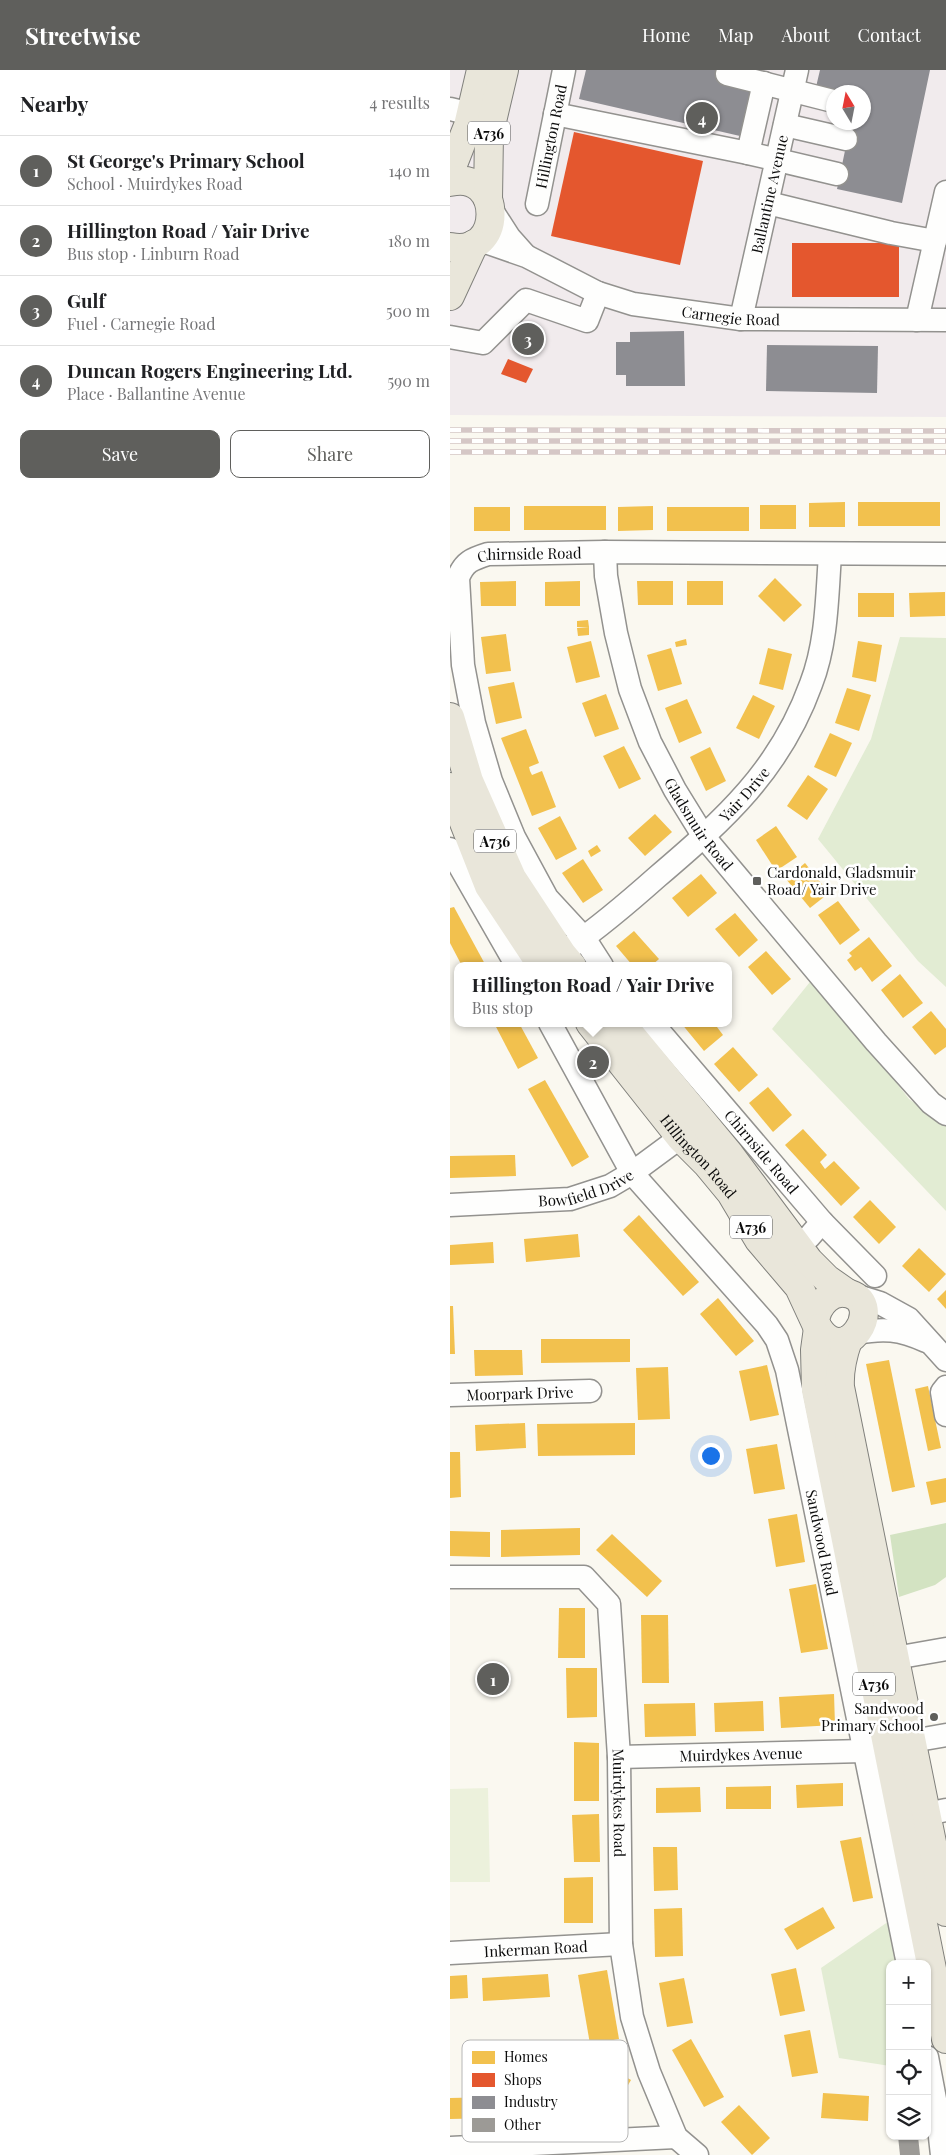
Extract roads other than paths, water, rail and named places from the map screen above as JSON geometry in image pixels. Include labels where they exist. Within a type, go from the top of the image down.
[{"type":"main road","name":"A736","points":[[450,172],[462,144],[461,112],[481,70]]},
{"type":"main road","name":"A736","points":[[490,204],[489,134],[504,70]]},
{"type":"main road","points":[[450,182],[464,181],[474,184],[482,190],[490,204],[489,227],[468,244],[450,296]]},
{"type":"main road","name":"A736","points":[[450,716],[469,781],[512,878],[554,962]]},
{"type":"main road","name":"A736","points":[[450,787],[489,886],[554,962]]},
{"type":"main road","name":"Hillington Road","points":[[594,1027],[691,1130],[730,1155],[809,1261],[827,1279],[850,1294]]},
{"type":"main road","name":"Hillington Road","points":[[623,1027],[691,1130],[707,1164],[730,1194],[759,1240],[800,1287],[817,1325]]},
{"type":"main road","points":[[838,1293],[850,1294],[860,1301],[863,1309],[862,1322],[852,1337],[834,1341],[825,1337],[817,1325],[818,1309],[825,1299],[838,1293]]},
{"type":"main road","name":"Sandwood Road","points":[[817,1325],[816,1390],[946,2039]]},
{"type":"main road","name":"A736","points":[[852,1337],[842,1356],[839,1370],[840,1388],[912,1741],[936,1812],[946,1912]]},
{"type":"street","name":"Hillington Road","points":[[537,204],[564,70]]},
{"type":"street","points":[[727,74],[764,83],[795,80],[826,97]]},
{"type":"street","name":"Ballantine Avenue","points":[[741,319],[795,80]]},
{"type":"street","points":[[748,153],[764,83]]},
{"type":"street","points":[[555,114],[748,153],[836,174]]},
{"type":"street","points":[[785,125],[846,139]]},
{"type":"street","points":[[917,320],[946,192]]},
{"type":"street","points":[[768,203],[891,233],[935,241]]},
{"type":"street","name":"Carnegie Road","points":[[490,204],[509,237],[526,256]]},
{"type":"street","name":"Carnegie Road","points":[[468,244],[526,256],[598,293],[633,304],[741,319],[946,320]]},
{"type":"street","points":[[450,337],[483,343],[526,300],[587,321],[598,293]]},
{"type":"street","name":"Chirnside Road","points":[[599,962],[584,938],[547,898],[514,837],[491,781],[474,722],[463,666],[458,578],[462,568],[470,560],[488,554],[605,552],[946,554]]},
{"type":"street","name":"Gladsmuir Road","points":[[605,552],[606,576],[614,623],[630,689],[650,742],[675,790],[704,837],[876,1042],[931,1103],[946,1114]]},
{"type":"street","name":"Yair Drive","points":[[556,962],[704,837],[760,779],[781,750],[812,683],[826,626],[830,554]]},
{"type":"street","points":[[450,849],[515,962]]},
{"type":"street","name":"Sandwood Road","points":[[552,1027],[632,1173],[755,1311],[777,1340],[787,1370],[907,1960]]},
{"type":"street","name":"Chirnside Road","points":[[655,1027],[816,1229],[874,1276]]},
{"type":"street","name":"Bowfield Drive","points":[[450,1205],[570,1200],[610,1186],[632,1173],[691,1130]]},
{"type":"street","points":[[850,1294],[880,1303],[903,1315],[918,1328],[946,1360]]},
{"type":"street","points":[[852,1337],[877,1330],[894,1329],[929,1342]]},
{"type":"street","points":[[946,1387],[942,1392],[946,1415]]},
{"type":"street","name":"Moorpark Drive","points":[[450,1395],[590,1392]]},
{"type":"street","name":"Muirdykes Road","points":[[450,1577],[584,1577],[609,1604],[619,1757],[621,1944],[632,2017],[650,2072],[676,2137],[697,2155]]},
{"type":"street","points":[[895,1658],[946,1649]]},
{"type":"street","points":[[912,1741],[946,1735]]},
{"type":"street","name":"Muirdykes Avenue","points":[[619,1757],[864,1751]]},
{"type":"street","name":"Inkerman Road","points":[[450,1953],[621,1944]]},
{"type":"street","points":[[931,2079],[942,2155]]},
{"type":"street","points":[[628,2139],[676,2137]]},
{"type":"street","points":[[450,2148],[573,2142]]},
{"type":"railway","points":[[450,430],[946,431]]},
{"type":"railway","points":[[450,441],[946,441]]},
{"type":"railway","points":[[450,452],[946,452]]},
{"type":"place","name":"Duncan Rogers Engineering Ltd.","points":[[702,118]]},
{"type":"place","name":"Gulf","points":[[528,339]]},
{"type":"place","name":"Cardonald, Gladsmuir Road/ Yair Drive","points":[[757,881]]},
{"type":"place","name":"Hillington Road / Yair Drive","points":[[593,1062]]},
{"type":"place","name":"St George's Primary School","points":[[493,1679]]},
{"type":"place","name":"Sandwood Primary School","points":[[934,1717]]}]
